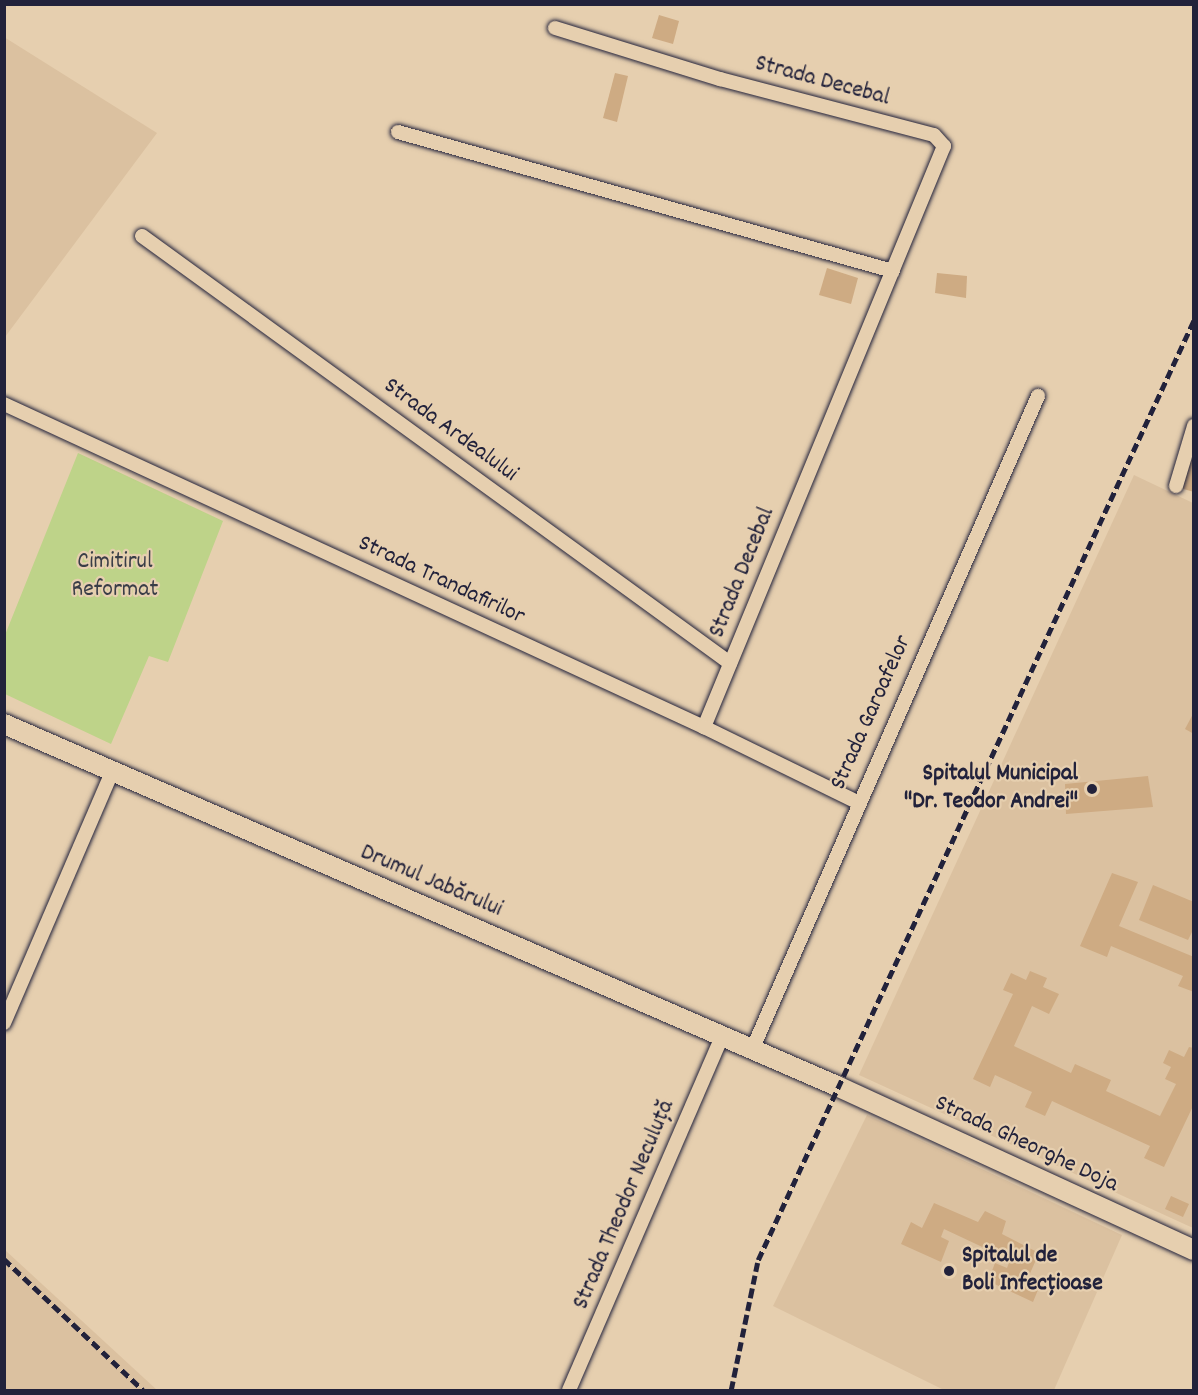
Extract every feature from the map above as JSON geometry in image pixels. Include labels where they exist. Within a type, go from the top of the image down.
[{"type":"main road","name":"Drumul Jabărului","points":[[4,724],[837,1086]]},
{"type":"main road","name":"Strada Gheorghe Doja","points":[[837,1086],[1194,1250]]},
{"type":"street","name":"Strada Decebal","points":[[555,28],[720,79],[934,135],[944,146],[704,727]]},
{"type":"street","points":[[398,132],[893,271]]},
{"type":"street","name":"Strada Ardealului","points":[[142,236],[730,663]]},
{"type":"street","name":"Strada Garoafelor","points":[[752,1050],[857,802],[1038,396]]},
{"type":"street","name":"Strada Trandafirilor","points":[[4,404],[704,727],[857,802]]},
{"type":"street","points":[[1176,486],[1194,426]]},
{"type":"street","points":[[4,1023],[112,772]]},
{"type":"street","name":"Strada Theodor Neculuță","points":[[569,1390],[722,1037]]},
{"type":"shaded area","points":[[4,37],[157,133],[5,337],[4,337]]},
{"type":"shaded area","name":"Spitalul Municipal \"Dr. Teodor Andrei\"","points":[[1134,475],[1193,503],[1193,1228],[859,1075]]},
{"type":"shaded area","name":"Spitalul de Boli Infecțioase","points":[[867,1115],[1122,1235],[1054,1390],[944,1390],[773,1306]]},
{"type":"shaded area","points":[[5,1250],[157,1390],[5,1390]]},
{"type":"green space","name":"Cimitirul Reformat","points":[[78,453],[223,521],[168,662],[149,656],[111,744],[5,694],[5,635]]},
{"type":"building","points":[[659,15],[679,21],[673,44],[652,38]]},
{"type":"building","points":[[615,73],[628,76],[617,122],[603,118]]},
{"type":"building","points":[[827,268],[858,278],[851,304],[819,295]]},
{"type":"building","points":[[937,273],[967,276],[966,298],[935,293]]},
{"type":"building","points":[[1194,445],[1194,492],[1180,488]]},
{"type":"building","points":[[1194,712],[1194,734],[1185,729]]},
{"type":"building","points":[[1148,776],[1153,807],[1066,814],[1065,784]]},
{"type":"building","points":[[1112,873],[1138,882],[1119,926],[1194,957],[1194,992],[1178,986],[1183,976],[1111,946],[1107,957],[1080,946]]},
{"type":"building","points":[[1153,885],[1194,902],[1194,928],[1188,940],[1139,920]]},
{"type":"building","points":[[1030,971],[1047,978],[1043,987],[1059,994],[1049,1014],[1032,1006],[1014,1046],[1071,1073],[1075,1064],[1111,1080],[1106,1091],[1160,1116],[1176,1084],[1165,1079],[1171,1067],[1163,1063],[1169,1050],[1184,1057],[1189,1047],[1194,1048],[1194,1104],[1164,1167],[1144,1158],[1150,1146],[1052,1101],[1045,1116],[1025,1107],[1032,1092],[995,1075],[990,1087],[973,1079],[1013,994],[1003,990],[1011,973],[1026,980]]},
{"type":"building","points":[[1171,1196],[1189,1204],[1183,1217],[1165,1209]]},
{"type":"building","points":[[934,1203],[978,1222],[985,1211],[1006,1221],[1002,1234],[1039,1253],[1028,1278],[1040,1285],[1033,1302],[988,1281],[995,1263],[1007,1268],[1010,1260],[944,1229],[941,1237],[949,1241],[941,1262],[901,1244],[911,1222],[922,1228]]},
{"type":"railway","points":[[731,1390],[758,1260],[1194,320]]},
{"type":"railway","points":[[4,1259],[143,1390]]},
{"type":"place","name":"Spitalul Municipal \"Dr. Teodor Andrei\"","points":[[1092,789]]},
{"type":"place","name":"Spitalul de Boli Infecțioase","points":[[949,1271]]}]
